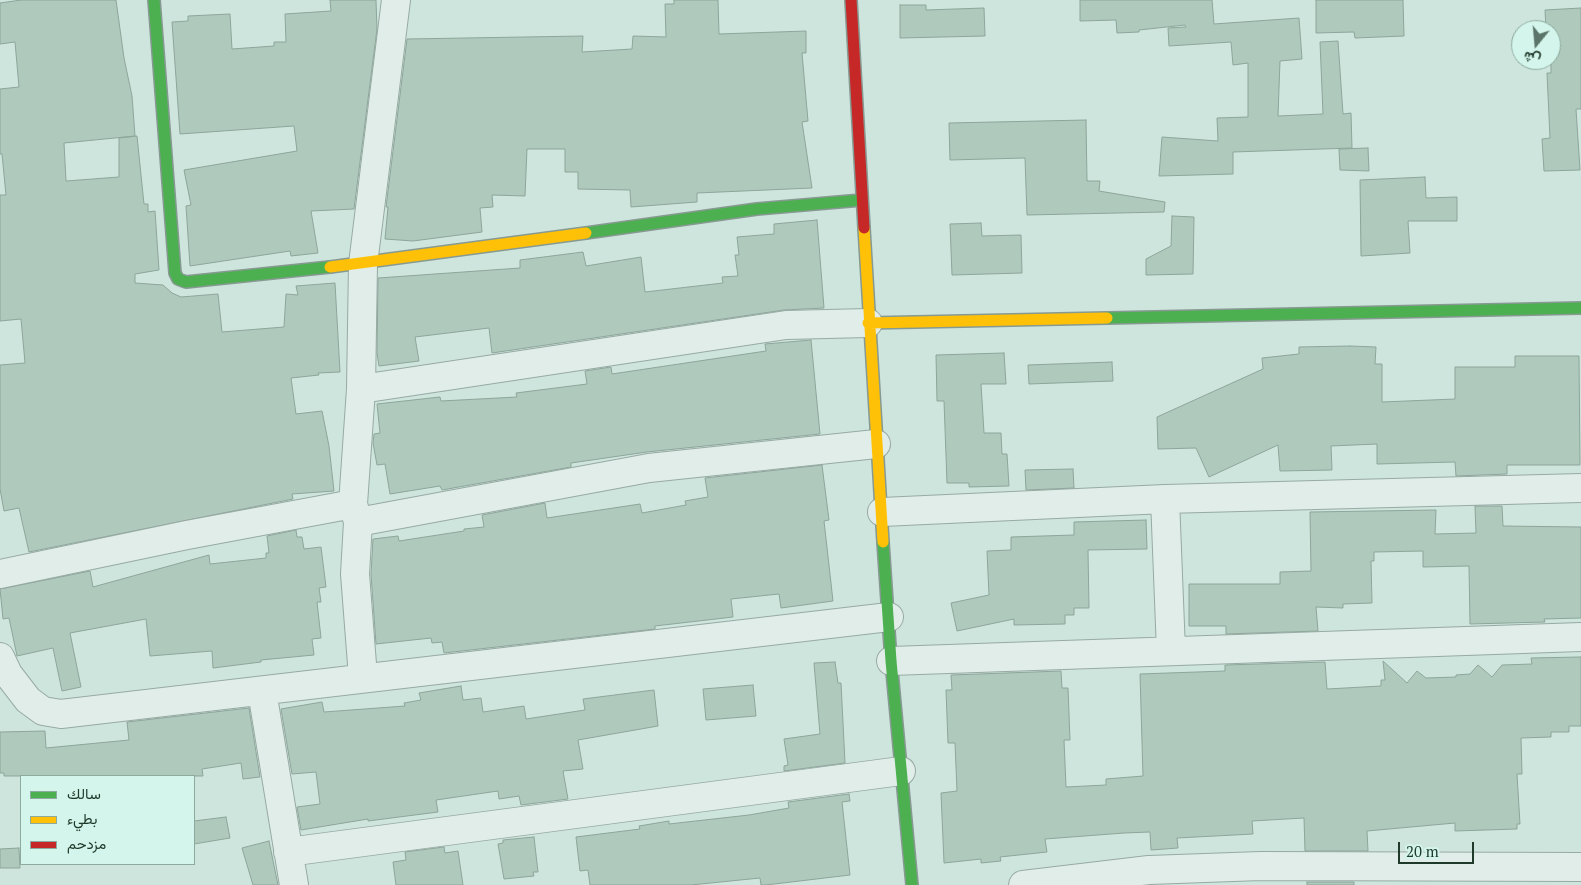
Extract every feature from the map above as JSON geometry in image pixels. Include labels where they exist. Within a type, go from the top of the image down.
[{"type":"street","points":[[154,0],[175,273],[178,279],[186,282],[363,264],[757,209],[862,200]]},
{"type":"street","points":[[363,677],[355,574],[363,264],[396,0]]},
{"type":"street","points":[[851,0],[876,444],[891,661],[912,885]]},
{"type":"street","points":[[360,389],[786,325],[1581,308]]},
{"type":"street","points":[[0,574],[187,535],[356,513],[649,468],[876,444]]},
{"type":"street","points":[[882,512],[1165,499],[1581,488]]},
{"type":"street","points":[[1165,499],[1171,651]]},
{"type":"street","points":[[0,657],[8,674],[28,700],[44,711],[61,714],[262,691],[363,677],[889,617]]},
{"type":"street","points":[[891,661],[1581,636]]},
{"type":"street","points":[[262,691],[294,885]]},
{"type":"street","points":[[288,852],[901,771]]},
{"type":"street","points":[[1023,885],[1148,870],[1261,866],[1581,867]]},
{"type":"building","points":[[21,0],[116,0],[124,58],[132,96],[135,136],[64,143],[66,181],[119,177],[119,138],[137,136],[144,204],[148,204],[148,212],[155,211],[159,270],[135,274],[135,283],[163,285],[172,293],[181,297],[218,294],[222,332],[284,327],[286,294],[298,295],[296,286],[335,283],[340,372],[318,373],[319,375],[291,378],[296,414],[322,411],[329,446],[334,491],[292,494],[293,499],[29,552],[19,508],[4,511],[0,489],[0,365],[25,363],[21,319],[0,321],[0,195],[6,195],[2,154],[0,154],[0,89],[19,87],[15,42],[0,44],[0,3]]},
{"type":"building","points":[[330,0],[376,0],[377,29],[354,209],[311,211],[318,253],[291,256],[290,251],[190,266],[186,206],[191,205],[184,170],[297,151],[294,126],[180,134],[172,22],[188,21],[188,16],[230,14],[232,49],[274,46],[274,42],[286,42],[285,14],[331,11]]},
{"type":"building","points":[[674,0],[718,0],[719,34],[806,31],[806,53],[802,53],[808,121],[802,122],[812,188],[697,193],[697,202],[631,207],[630,190],[578,189],[578,172],[565,172],[565,149],[527,149],[525,196],[492,195],[493,207],[480,208],[482,232],[413,241],[385,239],[388,207],[386,207],[407,39],[583,36],[582,52],[632,49],[633,36],[666,37],[665,4],[674,4]]},
{"type":"building","points":[[1080,0],[1212,0],[1214,24],[1299,18],[1302,59],[1280,61],[1278,116],[1323,114],[1320,42],[1338,41],[1343,114],[1351,113],[1352,148],[1233,152],[1233,174],[1159,176],[1162,137],[1218,141],[1217,118],[1248,117],[1248,63],[1233,65],[1231,42],[1169,46],[1168,28],[1186,27],[1185,25],[1139,30],[1139,32],[1117,33],[1116,20],[1080,21]]},
{"type":"building","points":[[1316,0],[1403,0],[1404,36],[1355,38],[1354,32],[1316,33]]},
{"type":"building","points":[[900,5],[926,5],[926,10],[984,8],[985,36],[900,38]]},
{"type":"building","points":[[1581,8],[1581,109],[1576,109],[1580,170],[1544,171],[1542,139],[1550,138],[1547,73],[1551,73],[1551,70],[1561,70],[1561,20],[1546,20],[1545,10]]},
{"type":"building","points":[[1086,120],[1087,181],[1100,181],[1099,191],[1165,202],[1164,212],[1027,215],[1025,158],[950,160],[949,123]]},
{"type":"building","points":[[1368,148],[1369,171],[1340,170],[1339,149]]},
{"type":"building","points":[[1425,177],[1426,198],[1457,197],[1457,221],[1408,221],[1410,253],[1361,256],[1360,180]]},
{"type":"building","points":[[1172,216],[1194,217],[1193,274],[1146,275],[1146,259],[1171,246]]},
{"type":"building","points":[[817,220],[824,308],[784,310],[492,353],[489,328],[415,337],[419,361],[379,366],[377,353],[378,278],[520,268],[520,260],[583,252],[586,266],[641,257],[645,292],[723,283],[722,277],[738,276],[735,255],[739,255],[737,237],[774,234],[774,224]]},
{"type":"building","points":[[981,223],[982,236],[1021,235],[1022,273],[952,275],[950,224]]},
{"type":"building","points":[[811,340],[820,434],[647,452],[571,463],[571,467],[442,490],[440,486],[390,494],[385,464],[377,465],[373,443],[374,434],[380,433],[377,404],[440,397],[441,401],[517,397],[516,393],[587,384],[585,371],[611,367],[612,374],[766,351],[765,344]]},
{"type":"building","points":[[1299,347],[1376,347],[1375,364],[1382,364],[1382,402],[1455,399],[1455,367],[1515,367],[1515,356],[1579,356],[1580,465],[1507,465],[1507,474],[1456,476],[1455,462],[1377,464],[1377,444],[1331,446],[1332,470],[1280,471],[1278,445],[1209,477],[1196,448],[1158,449],[1157,417],[1263,369],[1262,358],[1299,354]]},
{"type":"building","points":[[1004,353],[1006,384],[981,384],[984,433],[1001,433],[1002,454],[1007,454],[1009,486],[969,487],[969,483],[947,483],[944,401],[937,401],[936,355]]},
{"type":"building","points":[[1112,362],[1113,381],[1029,384],[1028,365]]},
{"type":"building","points":[[822,465],[829,520],[824,521],[833,601],[781,608],[779,594],[731,599],[733,617],[655,626],[655,629],[444,653],[442,642],[432,643],[431,638],[376,644],[371,574],[373,539],[398,536],[399,541],[484,527],[482,515],[545,503],[547,518],[640,504],[642,513],[686,505],[685,501],[708,497],[705,478]]},
{"type":"building","points":[[1073,469],[1074,488],[1026,490],[1025,470]]},
{"type":"building","points":[[1475,506],[1502,506],[1503,526],[1581,527],[1581,618],[1544,619],[1545,622],[1470,624],[1469,566],[1423,567],[1423,551],[1374,552],[1374,561],[1371,561],[1372,603],[1343,604],[1343,608],[1316,607],[1318,631],[1226,634],[1226,626],[1189,626],[1189,584],[1280,584],[1280,572],[1311,571],[1310,512],[1436,510],[1435,534],[1476,533]]},
{"type":"building","points":[[1146,520],[1147,549],[1088,550],[1089,608],[1074,608],[1074,615],[1065,615],[1065,624],[1014,625],[1014,619],[957,631],[951,603],[989,595],[987,551],[1011,550],[1011,537],[1074,535],[1074,522]]},
{"type":"building","points":[[296,530],[297,537],[302,537],[304,549],[321,547],[326,587],[319,588],[321,602],[317,602],[321,638],[312,639],[314,655],[261,660],[261,662],[213,668],[212,651],[150,656],[146,619],[70,633],[81,687],[62,691],[53,648],[17,656],[9,618],[3,619],[0,589],[90,571],[93,587],[209,555],[210,564],[266,558],[266,553],[269,553],[267,536]]},
{"type":"building","points":[[1581,657],[1581,726],[1569,726],[1569,732],[1551,732],[1551,737],[1521,738],[1522,774],[1517,774],[1520,824],[1517,824],[1517,829],[1455,831],[1455,823],[1367,831],[1368,851],[1305,851],[1304,818],[1252,821],[1253,834],[1177,838],[1178,848],[1151,850],[1150,832],[1124,833],[1045,839],[1047,852],[1000,857],[1001,861],[981,863],[981,859],[944,863],[941,793],[957,791],[955,743],[948,743],[946,690],[952,690],[951,675],[1061,671],[1062,688],[1068,688],[1070,740],[1064,740],[1066,787],[1106,785],[1106,779],[1143,776],[1140,674],[1225,671],[1225,665],[1325,662],[1327,689],[1381,686],[1381,680],[1385,680],[1383,661],[1407,683],[1417,671],[1426,678],[1456,677],[1456,675],[1470,674],[1478,665],[1492,677],[1502,665],[1532,664],[1531,658]]},
{"type":"building","points":[[835,662],[838,683],[841,683],[845,763],[784,771],[784,766],[788,765],[784,739],[820,734],[814,663]]},
{"type":"building","points":[[753,685],[756,716],[706,720],[703,689]]},
{"type":"building","points":[[461,686],[463,700],[481,698],[483,712],[524,706],[526,719],[585,710],[583,699],[654,690],[658,726],[578,740],[583,769],[563,771],[568,799],[521,805],[519,796],[499,799],[498,791],[436,800],[438,812],[368,821],[368,819],[301,830],[297,807],[320,804],[316,772],[292,774],[281,709],[322,702],[324,712],[405,706],[404,703],[421,700],[419,693]]},
{"type":"building","points":[[249,708],[260,777],[243,779],[241,763],[202,769],[203,776],[4,776],[4,773],[0,773],[0,732],[45,731],[46,748],[129,740],[127,722]]},
{"type":"building","points":[[849,794],[850,801],[842,802],[850,875],[766,885],[761,885],[760,878],[691,885],[590,885],[588,870],[580,871],[576,837],[640,829],[639,826],[669,821],[669,824],[749,815],[789,808],[788,802]]},
{"type":"building","points":[[226,817],[230,838],[195,844],[195,821]]},
{"type":"building","points":[[534,837],[538,872],[533,872],[534,876],[504,879],[498,844],[503,843],[503,840]]},
{"type":"building","points":[[269,841],[278,885],[253,885],[242,848]]},
{"type":"building","points":[[444,847],[445,853],[458,851],[463,885],[396,885],[393,862],[406,860],[405,852]]},
{"type":"building","points":[[19,848],[20,868],[0,868],[0,849]]},
{"type":"building","points":[[1307,882],[1354,882],[1354,885],[1307,885]]},
{"type":"traffic: fast","points":[[154,0],[175,273],[178,279],[186,282],[330,267]]},
{"type":"traffic: fast","points":[[586,233],[757,209],[862,200]]},
{"type":"traffic: fast","points":[[1107,318],[1581,308]]},
{"type":"traffic: fast","points":[[883,542],[891,661],[912,885]]},
{"type":"traffic: slow","points":[[864,228],[883,542]]},
{"type":"traffic: slow","points":[[330,267],[586,233]]},
{"type":"traffic: slow","points":[[868,323],[1107,318]]},
{"type":"traffic: jam","points":[[851,0],[864,228]]}]
